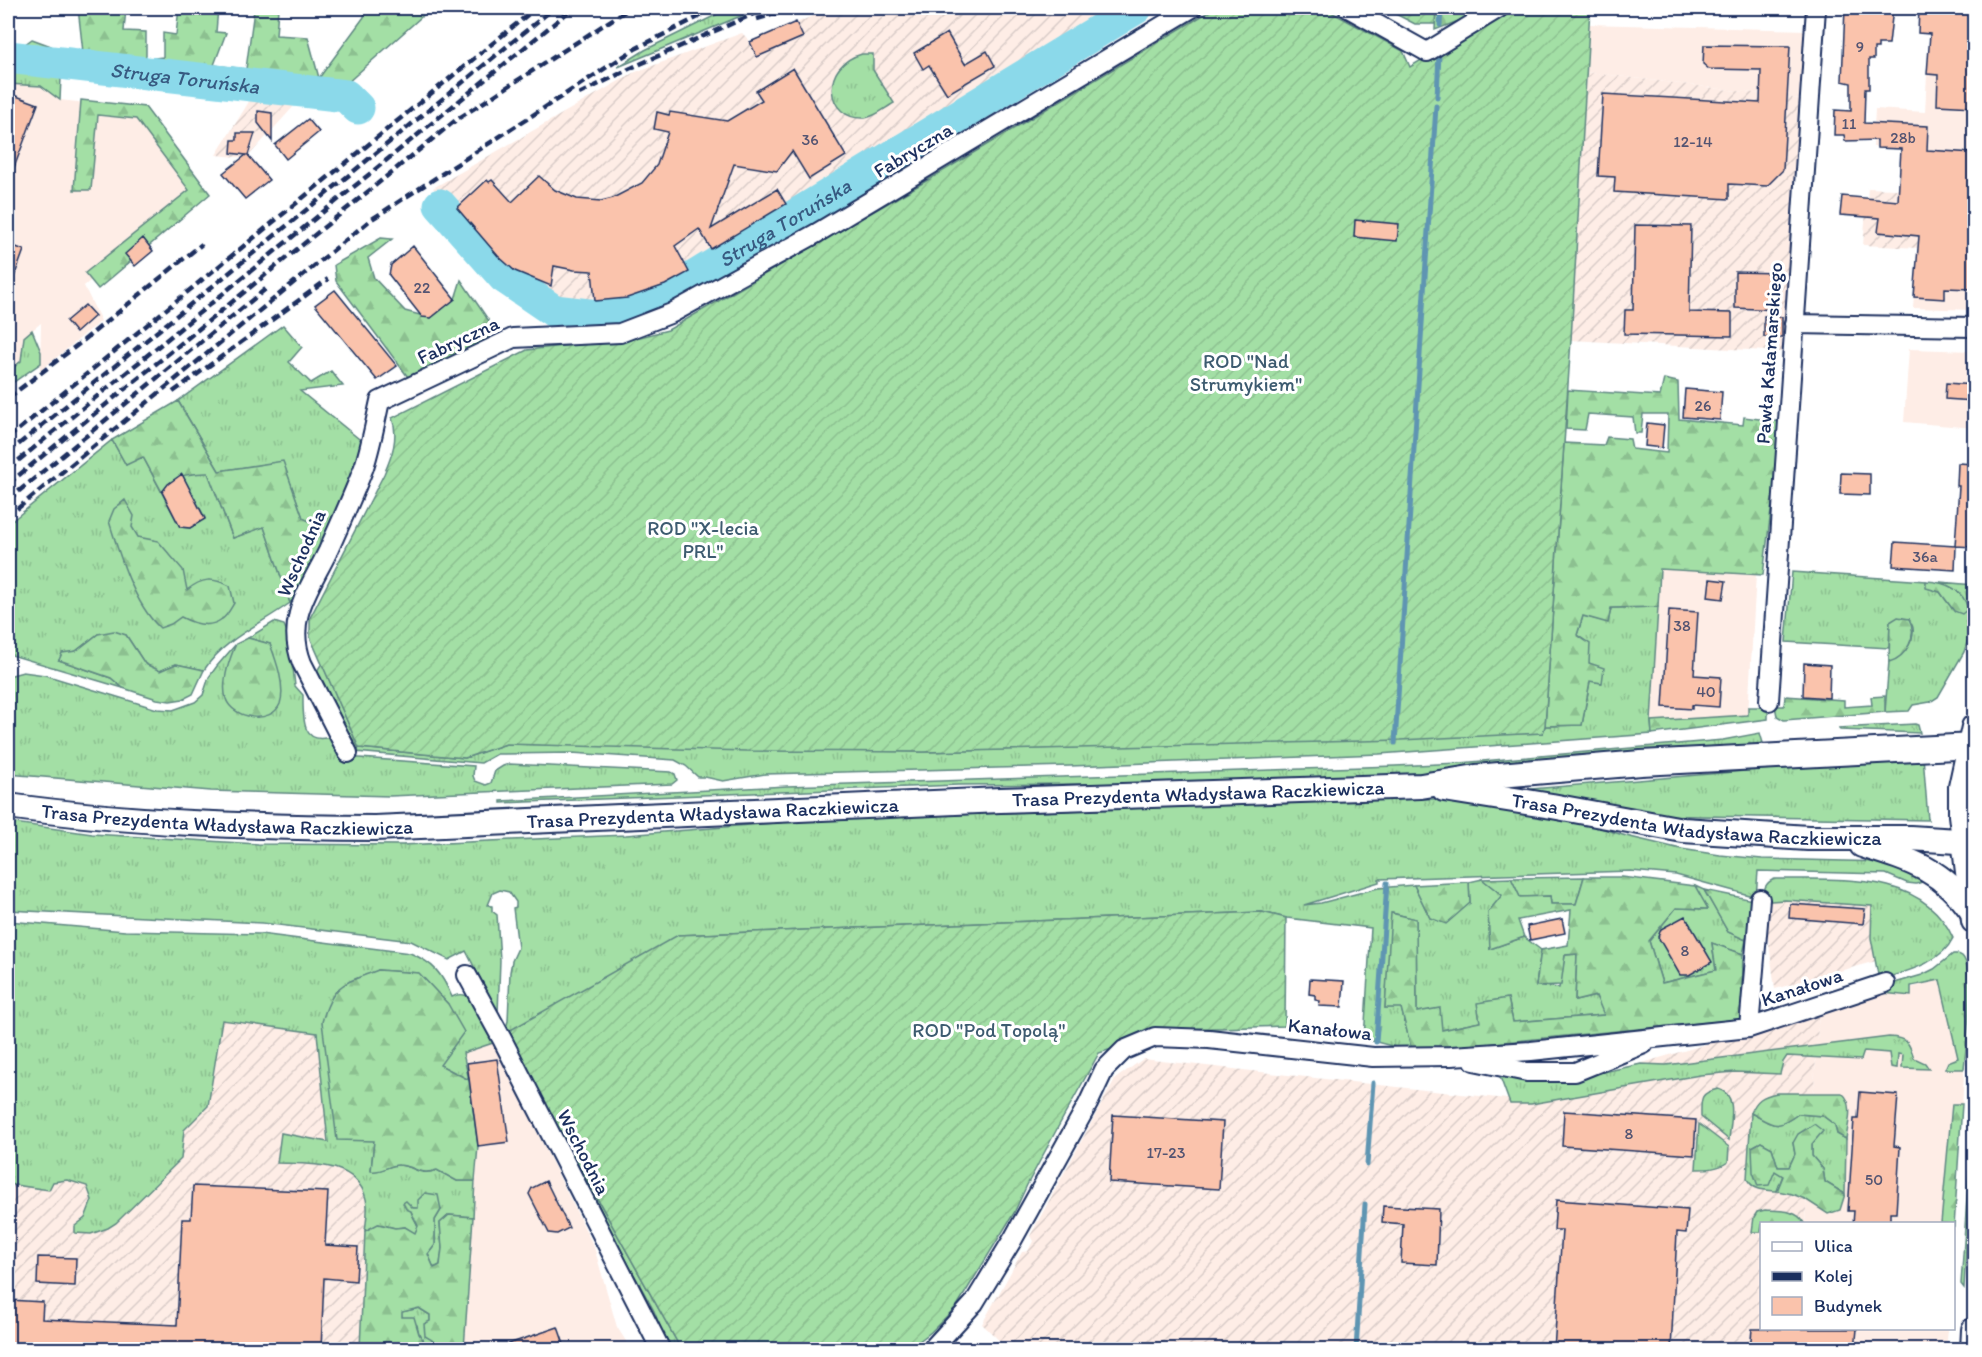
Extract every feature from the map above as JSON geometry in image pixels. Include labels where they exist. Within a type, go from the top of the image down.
[{"type":"main road","name":"Trasa Prezydenta Władysława Raczkiewicza","points":[[8,806],[152,821],[288,828],[375,828],[964,802],[1421,786],[1476,777],[1641,763],[1973,740]]},
{"type":"main road","points":[[1973,740],[1961,787],[1961,815],[1969,842],[1974,917]]},
{"type":"main road","name":"Trasa Prezydenta Władysława Raczkiewicza","points":[[1421,786],[1552,806],[1683,830],[1808,838],[1910,838],[1969,842]]},
{"type":"main road","points":[[1836,838],[1911,861],[1937,875],[1963,898],[1974,917]]},
{"type":"main road","points":[[1973,1350],[1974,1330]]},
{"type":"street","name":"Fabryczna","points":[[380,401],[513,338],[620,333],[672,314],[827,227],[1192,8]]},
{"type":"street","points":[[1348,8],[1427,52],[1499,8]]},
{"type":"street","name":"Pawła Kałamarskiego","points":[[1769,701],[1816,8]]},
{"type":"street","points":[[1794,324],[1974,327]]},
{"type":"street","name":"Wschodnia","points":[[348,753],[298,654],[296,627],[303,600],[328,551],[364,466],[380,401]]},
{"type":"street","points":[[1749,1029],[1760,899]]},
{"type":"street","name":"Wschodnia","points":[[466,975],[507,1049],[661,1350]]},
{"type":"street","name":"Kanałowa","points":[[931,1350],[974,1303],[1013,1239],[1088,1104],[1104,1070],[1124,1050],[1155,1037],[1209,1039],[1373,1057],[1451,1056],[1531,1051],[1749,1029],[1885,983]]},
{"type":"street","points":[[1451,1056],[1527,1072],[1575,1072],[1660,1037]]},
{"type":"shaded area","points":[[832,8],[1119,8],[945,115],[884,146],[827,187],[795,201],[666,289],[603,309],[563,307],[517,281],[471,234],[433,188],[633,73],[742,33],[751,42]]},
{"type":"shaded area","points":[[1589,24],[1806,30],[1801,99],[1586,72]]},
{"type":"shaded area","points":[[1586,72],[1801,99],[1784,352],[1571,340]]},
{"type":"shaded area","points":[[1927,74],[1974,77],[1974,153],[1873,147],[1875,109],[1925,112]]},
{"type":"shaded area","points":[[8,84],[41,86],[60,100],[103,105],[146,118],[201,187],[84,286],[101,321],[40,371],[41,323],[24,337],[21,361],[8,372]]},
{"type":"shaded area","points":[[250,100],[295,105],[247,158],[216,155]]},
{"type":"shaded area","points":[[1868,188],[1922,190],[1918,248],[1863,245]]},
{"type":"shaded area","points":[[1922,190],[1974,192],[1974,310],[1913,308]]},
{"type":"shaded area","points":[[1909,349],[1974,351],[1974,428],[1904,422]]},
{"type":"shaded area","points":[[1660,568],[1756,574],[1748,715],[1651,721]]},
{"type":"shaded area","points":[[1763,899],[1872,906],[1871,938],[1876,961],[1775,989]]},
{"type":"shaded area","points":[[1940,980],[1965,1058],[1955,1222],[1805,1222],[1819,1011]]},
{"type":"shaded area","points":[[217,1005],[318,1023],[379,1139],[363,1349],[8,1349],[8,1163]]},
{"type":"shaded area","points":[[1819,1011],[1805,1222],[1760,1222],[1760,1330],[1798,1330],[1796,1349],[1009,1350],[982,1324],[1022,1252],[1028,1251],[1033,1241],[1030,1236],[1115,1079],[1143,1059],[1516,1100]]},
{"type":"shaded area","points":[[493,1043],[594,1247],[617,1327],[631,1349],[464,1349],[478,1146],[467,1063],[463,1053]]},
{"type":"shaded area","points":[[1798,1330],[1948,1330],[1946,1349],[1796,1350]]},
{"type":"green space","points":[[78,8],[126,8],[124,31],[146,32],[146,59],[163,57],[163,33],[176,35],[179,8],[218,8],[216,32],[226,33],[214,65],[246,69],[254,10],[278,9],[276,35],[308,37],[319,78],[364,17],[365,8],[427,8],[429,10],[338,91],[84,61]]},
{"type":"green space","points":[[730,8],[760,8],[618,67],[645,50]]},
{"type":"green space","points":[[1119,8],[1182,8],[1174,12],[1153,13],[951,128],[945,115]]},
{"type":"green space","name":"ROD \"Nad Strumykiem\"","points":[[1215,8],[1324,8],[1403,51],[1410,67],[1507,8],[1590,8],[1571,340],[1543,733],[1400,740],[924,752],[746,751],[506,744],[465,758],[359,748],[310,637],[310,618],[387,467],[395,439],[392,418],[527,350],[636,338],[668,330],[933,177]]},
{"type":"green space","points":[[1384,8],[1436,8],[1435,24],[1415,24]]},
{"type":"green space","points":[[1436,8],[1476,8],[1461,20],[1435,30]]},
{"type":"green space","points":[[32,39],[51,46],[62,55],[60,100],[41,86],[8,84],[8,51],[18,49]]},
{"type":"green space","points":[[862,54],[873,54],[873,70],[894,103],[865,118],[852,117],[842,111],[835,102],[832,91],[839,69],[848,60]]},
{"type":"green space","points":[[81,100],[145,107],[210,194],[98,289],[85,273],[189,190],[136,119],[98,115],[91,190],[74,190]]},
{"type":"green space","points":[[927,123],[935,140],[929,154],[647,316],[641,297],[666,289],[795,201],[827,187],[884,146]]},
{"type":"green space","points":[[381,238],[392,239],[368,258],[374,278],[405,311],[431,318],[455,299],[461,280],[491,324],[486,344],[408,377],[336,281],[334,265]]},
{"type":"green space","points":[[283,325],[302,347],[289,362],[311,383],[331,371],[343,386],[300,391],[364,443],[321,554],[303,518],[283,462],[219,471],[178,401]]},
{"type":"green space","points":[[32,330],[41,352],[41,363],[8,386],[8,372],[21,361],[24,337]]},
{"type":"green space","points":[[1664,379],[1678,382],[1679,419],[1743,425],[1744,417],[1782,422],[1763,575],[1660,569],[1658,607],[1611,608],[1608,623],[1583,616],[1577,635],[1590,644],[1589,663],[1604,668],[1602,683],[1590,681],[1582,725],[1545,726],[1564,443],[1604,445],[1607,437],[1630,439],[1632,449],[1667,453],[1668,414],[1643,414],[1641,433],[1635,433],[1633,417],[1588,414],[1585,430],[1566,429],[1568,390],[1660,396]]},
{"type":"green space","points":[[178,401],[219,471],[283,461],[303,518],[319,526],[321,554],[302,589],[290,603],[264,527],[233,538],[208,473],[177,478],[162,492],[143,457],[126,465],[112,440]]},
{"type":"green space","points":[[112,440],[126,465],[142,455],[180,527],[190,528],[205,518],[182,474],[208,472],[233,538],[264,526],[290,603],[222,649],[204,670],[176,664],[160,671],[145,664],[126,635],[98,634],[76,651],[59,660],[111,678],[123,688],[8,654],[8,524]]},
{"type":"green space","points":[[125,500],[134,516],[132,527],[138,537],[158,541],[183,570],[187,590],[207,580],[218,581],[230,586],[234,603],[224,618],[207,625],[181,617],[160,628],[151,618],[142,606],[128,578],[109,521],[114,509]]},
{"type":"green space","points":[[1792,572],[1926,581],[1927,588],[1940,592],[1954,611],[1954,589],[1940,582],[1974,585],[1974,621],[1964,652],[1938,697],[1930,702],[1913,705],[1909,711],[1885,712],[1889,661],[1898,657],[1912,639],[1913,628],[1909,619],[1890,622],[1889,648],[1786,642]]},
{"type":"green space","points":[[1926,581],[1946,585],[1958,592],[1966,602],[1968,609],[1962,614],[1954,611],[1940,592],[1926,588]]},
{"type":"green space","points":[[1658,607],[1652,734],[1379,754],[1070,766],[765,774],[723,781],[698,777],[675,760],[572,753],[497,754],[481,763],[356,752],[359,748],[465,758],[506,744],[924,752],[1543,733],[1545,726],[1582,725],[1590,681],[1601,683],[1577,635],[1583,616],[1608,622],[1611,608]]},
{"type":"green space","points":[[1898,617],[1909,619],[1911,638],[1906,650],[1889,662],[1890,622]]},
{"type":"green space","points":[[274,622],[284,625],[290,639],[295,686],[303,695],[306,729],[316,738],[335,735],[345,757],[474,766],[475,781],[486,785],[491,783],[495,771],[509,764],[671,772],[675,774],[677,780],[672,784],[390,796],[211,791],[8,774],[8,676],[23,672],[45,675],[157,709],[173,710],[195,702],[203,695],[209,677],[236,644],[228,672],[227,700],[270,644],[248,638]]},
{"type":"green space","points":[[114,631],[126,635],[145,664],[160,671],[176,664],[204,670],[193,694],[183,699],[170,701],[157,699],[123,688],[111,678],[59,660],[62,653],[76,651],[98,634]]},
{"type":"green space","points":[[248,638],[270,644],[281,682],[280,704],[275,711],[261,717],[252,717],[236,711],[226,699],[224,685],[231,657],[236,644]]},
{"type":"green space","points":[[322,663],[359,748],[356,752],[315,674]]},
{"type":"green space","points":[[1785,696],[1844,700],[1844,707],[1872,705],[1871,697],[1885,696],[1885,712],[1784,720],[1777,716],[1775,706],[1784,706]]},
{"type":"green space","points":[[1748,707],[1768,707],[1768,719],[1652,734],[1651,721],[1748,715]]},
{"type":"green space","points":[[1918,725],[1920,733],[1840,730],[1839,728]]},
{"type":"green space","points":[[1760,733],[1763,743],[1741,748],[1426,773],[1226,783],[958,785],[501,803],[501,801],[787,786],[1460,763],[1723,740]]},
{"type":"green space","points":[[1923,756],[1928,820],[1644,815],[1519,790]]},
{"type":"green space","points":[[1396,799],[1489,803],[1588,824],[1681,849],[1762,859],[1886,862],[1926,877],[1922,882],[1916,884],[1907,883],[1886,874],[1758,871],[1756,897],[1676,875],[1631,871],[1379,879],[1379,882],[1304,905],[1321,903],[1378,888],[1414,885],[1430,918],[1470,903],[1469,882],[1482,879],[1502,895],[1490,949],[1524,937],[1541,950],[1536,985],[1559,988],[1565,955],[1577,954],[1575,1001],[1596,996],[1605,1015],[1513,1022],[1508,998],[1478,1003],[1480,1022],[1442,1030],[1417,1013],[1416,919],[1392,913],[1385,1008],[1401,1007],[1412,1051],[1364,1039],[1371,928],[1287,918],[1262,912],[678,935],[548,1110],[681,1349],[669,1350],[654,1311],[603,1218],[577,1164],[544,1110],[505,1031],[508,1021],[510,972],[518,948],[513,908],[516,907],[516,902],[509,892],[500,890],[493,893],[488,905],[492,906],[492,911],[497,915],[500,960],[498,1013],[466,951],[449,960],[411,941],[262,923],[8,910],[8,822],[92,834],[258,844],[402,845],[626,835],[810,820]]},
{"type":"green space","points":[[1584,877],[1576,904],[1551,904],[1550,896],[1520,897],[1511,878]]},
{"type":"green space","points":[[1584,877],[1622,877],[1695,886],[1708,909],[1676,908],[1649,941],[1662,983],[1716,970],[1712,943],[1743,954],[1741,1019],[1412,1051],[1401,1008],[1385,1008],[1391,913],[1416,919],[1417,1012],[1440,1008],[1442,1030],[1480,1022],[1477,1003],[1508,998],[1513,1022],[1604,1015],[1596,996],[1575,1001],[1577,954],[1565,955],[1561,985],[1536,986],[1541,950],[1568,945],[1571,910],[1518,920],[1524,937],[1490,949],[1488,912],[1502,895],[1482,879],[1511,878],[1520,897],[1550,896],[1551,904],[1576,904]]},
{"type":"green space","points":[[1775,879],[1851,880],[1876,883],[1900,890],[1921,900],[1939,916],[1953,938],[1947,947],[1931,961],[1879,980],[1871,938],[1872,906],[1763,899],[1766,886]]},
{"type":"green space","points":[[1469,882],[1470,903],[1446,924],[1430,918],[1414,885]]},
{"type":"green space","points":[[1695,886],[1704,890],[1728,932],[1746,940],[1743,954],[1712,943],[1716,970],[1662,983],[1649,941],[1676,908],[1707,909]]},
{"type":"green space","points":[[1704,890],[1753,900],[1746,940],[1728,932]]},
{"type":"green space","name":"ROD \"Pod Topolą\"","points":[[1262,912],[1286,918],[1285,1026],[1167,1031],[1099,1053],[1014,1213],[957,1306],[931,1332],[909,1349],[681,1349],[507,1032],[678,935]]},
{"type":"green space","points":[[8,921],[125,931],[260,934],[410,953],[431,965],[445,982],[452,997],[463,995],[473,1000],[493,1043],[463,1053],[469,1080],[440,1065],[448,1004],[418,973],[378,970],[374,1141],[371,1170],[399,1165],[421,1172],[437,1170],[457,1181],[475,1181],[473,1217],[449,1215],[440,1223],[442,1248],[440,1265],[434,1268],[428,1254],[435,1245],[435,1220],[441,1210],[413,1208],[411,1211],[418,1226],[415,1234],[405,1227],[395,1228],[379,1224],[365,1231],[366,1199],[361,1186],[353,1177],[329,1167],[277,1163],[281,1133],[328,1142],[317,1033],[222,1020],[208,1106],[184,1130],[181,1159],[116,1223],[108,1228],[91,1234],[75,1233],[75,1226],[85,1218],[92,1200],[87,1186],[67,1180],[53,1182],[49,1190],[8,1184]]},
{"type":"green space","points":[[1953,954],[1962,956],[1968,976],[1969,1010],[1964,1069],[1945,1069],[1948,1062],[1958,1058],[1940,980],[1911,986],[1911,996],[1883,993],[1881,987],[1922,975]]},
{"type":"green space","points":[[378,970],[419,973],[448,1004],[464,1032],[440,1065],[469,1080],[478,1146],[475,1181],[457,1181],[437,1170],[425,1172],[399,1165],[371,1171],[374,1141],[337,1140],[322,1022],[330,999],[335,992],[348,982]]},
{"type":"green space","points":[[1889,1037],[1904,1040],[1911,1048],[1914,1058],[1925,1063],[1929,1069],[1902,1068],[1903,1055],[1898,1054],[1897,1068],[1891,1067],[1889,1053],[1864,1051],[1861,1060],[1787,1056],[1780,1074],[1735,1072],[1700,1075],[1531,1104],[1510,1104],[1499,1074],[1551,1078],[1599,1073],[1641,1064],[1666,1065]]},
{"type":"green space","points":[[1718,1089],[1725,1092],[1731,1103],[1729,1140],[1701,1117],[1702,1098],[1707,1093]]},
{"type":"green space","points":[[1777,1093],[1842,1093],[1850,1108],[1846,1139],[1837,1134],[1835,1125],[1823,1116],[1798,1114],[1784,1123],[1775,1124],[1751,1113],[1760,1099]]},
{"type":"green space","points":[[1952,1104],[1962,1104],[1954,1222],[1941,1222]]},
{"type":"green space","points":[[1751,1113],[1774,1124],[1784,1123],[1798,1114],[1823,1116],[1835,1125],[1837,1134],[1846,1139],[1845,1194],[1825,1182],[1823,1169],[1812,1156],[1812,1144],[1793,1143],[1795,1154],[1789,1167],[1778,1167],[1772,1148],[1761,1142],[1752,1147],[1775,1171],[1783,1175],[1777,1191],[1753,1186],[1747,1179]]},
{"type":"green space","points":[[1699,1124],[1729,1147],[1728,1162],[1709,1169],[1696,1169]]},
{"type":"green space","points":[[1814,1124],[1823,1131],[1812,1144],[1812,1156],[1823,1169],[1825,1182],[1845,1194],[1840,1210],[1828,1214],[1805,1199],[1777,1191],[1783,1176],[1775,1171],[1769,1185],[1758,1186],[1753,1172],[1752,1147],[1761,1142],[1772,1148],[1778,1167],[1789,1167],[1795,1154],[1793,1143],[1798,1134]]},
{"type":"green space","points":[[1969,1170],[1973,1187],[1968,1218],[1964,1288],[1961,1284]]},
{"type":"green space","points":[[425,1193],[438,1195],[441,1210],[435,1220],[435,1245],[428,1254],[434,1268],[440,1265],[442,1248],[440,1223],[449,1215],[473,1217],[464,1349],[439,1349],[432,1340],[425,1336],[424,1324],[430,1321],[430,1315],[419,1308],[402,1312],[402,1317],[414,1317],[419,1334],[429,1349],[360,1349],[365,1231],[378,1224],[395,1228],[405,1227],[415,1233],[418,1226],[411,1211],[406,1209],[403,1203],[406,1201],[413,1208],[418,1208],[418,1200]]},
{"type":"green space","points":[[1765,1210],[1792,1213],[1803,1222],[1760,1222],[1760,1232],[1752,1232],[1757,1212]]},
{"type":"green space","points":[[419,1308],[430,1315],[432,1340],[439,1349],[429,1349],[419,1334],[417,1325],[402,1317],[401,1312]]},
{"type":"building","points":[[1845,8],[1893,8],[1889,44],[1878,44],[1878,48],[1874,48],[1874,59],[1869,59],[1869,89],[1865,89],[1864,123],[1928,126],[1927,150],[1974,153],[1973,289],[1945,288],[1945,299],[1914,297],[1919,236],[1878,232],[1880,218],[1840,215],[1842,196],[1898,201],[1901,149],[1877,148],[1877,140],[1845,141],[1844,135],[1834,135],[1835,110],[1851,111],[1851,83],[1842,81]]},
{"type":"building","points":[[1971,8],[1971,12],[1974,12],[1974,107],[1937,105],[1938,75],[1927,74],[1930,34],[1918,33],[1919,9]]},
{"type":"building","points":[[796,22],[803,37],[757,57],[750,42]]},
{"type":"building","points":[[947,33],[965,64],[987,51],[995,66],[947,94],[929,65],[923,69],[914,53]]},
{"type":"building","points":[[1704,45],[1790,46],[1783,170],[1767,186],[1729,184],[1729,199],[1614,192],[1615,177],[1598,176],[1603,94],[1760,103],[1761,70],[1709,69],[1703,64]]},
{"type":"building","points":[[793,68],[846,156],[809,179],[792,151],[777,171],[734,164],[711,229],[777,189],[786,204],[711,249],[699,229],[675,246],[689,272],[665,285],[627,298],[595,301],[592,271],[554,266],[551,286],[515,271],[498,256],[457,208],[487,180],[489,182],[492,180],[512,202],[539,176],[555,190],[577,199],[601,201],[613,198],[642,183],[657,165],[668,132],[654,129],[657,112],[727,121],[762,100],[756,91]]},
{"type":"building","points":[[8,93],[38,104],[9,181],[8,180]]},
{"type":"building","points":[[258,111],[272,113],[272,141],[258,123]]},
{"type":"building","points":[[308,119],[319,132],[286,159],[275,145]]},
{"type":"building","points":[[237,133],[255,133],[248,155],[269,180],[245,199],[223,173],[246,155],[231,153],[232,140],[237,140]]},
{"type":"building","points":[[1355,220],[1399,224],[1397,241],[1354,237]]},
{"type":"building","points":[[1635,225],[1691,226],[1689,312],[1732,313],[1732,336],[1624,334],[1625,310],[1633,310]]},
{"type":"building","points":[[143,238],[153,251],[135,266],[125,254]]},
{"type":"building","points":[[8,244],[24,250],[9,291],[8,291]]},
{"type":"building","points":[[413,246],[455,299],[431,318],[422,317],[389,275],[391,265]]},
{"type":"building","points":[[1735,272],[1778,273],[1778,310],[1735,308]]},
{"type":"building","points":[[335,290],[397,366],[377,380],[315,305]]},
{"type":"building","points":[[85,305],[95,316],[76,333],[66,321]]},
{"type":"building","points":[[1764,316],[1782,317],[1782,337],[1764,337]]},
{"type":"building","points":[[1946,383],[1974,385],[1974,401],[1945,399]]},
{"type":"building","points":[[1685,389],[1722,392],[1720,420],[1683,417]]},
{"type":"building","points":[[1647,423],[1664,425],[1662,448],[1645,446]]},
{"type":"building","points":[[1958,463],[1974,464],[1974,547],[1956,546],[1955,570],[1893,566],[1895,542],[1955,546],[1959,486],[1957,486]]},
{"type":"building","points":[[1841,473],[1870,474],[1870,495],[1840,494]]},
{"type":"building","points":[[182,474],[205,519],[190,528],[180,527],[162,492],[168,484]]},
{"type":"building","points":[[1710,579],[1726,581],[1723,599],[1708,597]]},
{"type":"building","points":[[1669,610],[1698,612],[1694,675],[1721,677],[1719,707],[1692,705],[1692,709],[1663,707]]},
{"type":"building","points":[[1804,663],[1830,665],[1829,698],[1803,696]]},
{"type":"building","points":[[1790,904],[1865,909],[1863,924],[1789,918]]},
{"type":"building","points":[[1685,916],[1712,962],[1689,975],[1680,975],[1658,937],[1661,929]]},
{"type":"building","points":[[1562,919],[1565,933],[1530,940],[1527,926]]},
{"type":"building","points":[[1310,979],[1344,981],[1342,1007],[1319,1006],[1320,1001],[1315,1000],[1315,995],[1309,994]]},
{"type":"building","points":[[497,1059],[509,1142],[478,1146],[467,1063]]},
{"type":"building","points":[[1860,1092],[1898,1095],[1894,1146],[1900,1147],[1896,1213],[1890,1213],[1890,1222],[1853,1222],[1854,1211],[1848,1211],[1854,1119],[1858,1119]]},
{"type":"building","points":[[1564,1111],[1696,1120],[1694,1155],[1562,1146]]},
{"type":"building","points":[[1113,1115],[1223,1122],[1219,1189],[1109,1182]]},
{"type":"building","points":[[546,1181],[569,1228],[557,1234],[549,1233],[529,1194],[532,1188]]},
{"type":"building","points":[[193,1186],[328,1192],[325,1245],[358,1247],[356,1281],[324,1278],[321,1350],[177,1348],[176,1350],[8,1350],[9,1300],[43,1302],[42,1319],[177,1325],[182,1219],[191,1219]]},
{"type":"building","points":[[1556,1200],[1688,1210],[1686,1233],[1677,1232],[1671,1350],[1554,1350],[1562,1230],[1554,1230]]},
{"type":"building","points":[[1383,1206],[1439,1209],[1437,1265],[1401,1263],[1403,1224],[1382,1222]]},
{"type":"building","points":[[38,1257],[76,1258],[75,1286],[37,1284]]},
{"type":"building","points":[[558,1327],[566,1350],[501,1350],[500,1347]]},
{"type":"building","points":[[1752,1329],[1857,1330],[1855,1350],[1750,1350]]},
{"type":"waterway","name":"Struga Toruńska","points":[[440,205],[504,277],[554,311],[606,317],[663,296],[1136,8]]},
{"type":"waterway","points":[[1440,25],[1441,8]]},
{"type":"waterway","points":[[1437,97],[1439,53]]},
{"type":"waterway","name":"Struga Toruńska","points":[[8,57],[346,96],[358,108]]},
{"type":"waterway","points":[[1395,743],[1436,106]]},
{"type":"waterway","points":[[1376,1042],[1387,883]]},
{"type":"waterway","points":[[1367,1165],[1373,1083]]},
{"type":"waterway","points":[[1356,1350],[1365,1204]]},
{"type":"railway","points":[[8,438],[536,8]]},
{"type":"railway","points":[[8,453],[554,8]]},
{"type":"railway","points":[[8,469],[573,8]]},
{"type":"railway","points":[[8,484],[456,120],[630,8]]},
{"type":"railway","points":[[17,509],[369,221],[635,49],[716,8]]},
{"type":"railway","points":[[579,94],[631,68],[767,8]]},
{"type":"railway","points":[[757,19],[795,8]]},
{"type":"railway","points":[[8,398],[84,340],[202,244]]},
{"type":"railway","points":[[173,392],[328,279]]},
{"type":"railway","points":[[8,500],[268,287]]},
{"type":"park label","name":"ROD \"X-lecia PRL\"","points":[[703,540]]}]
